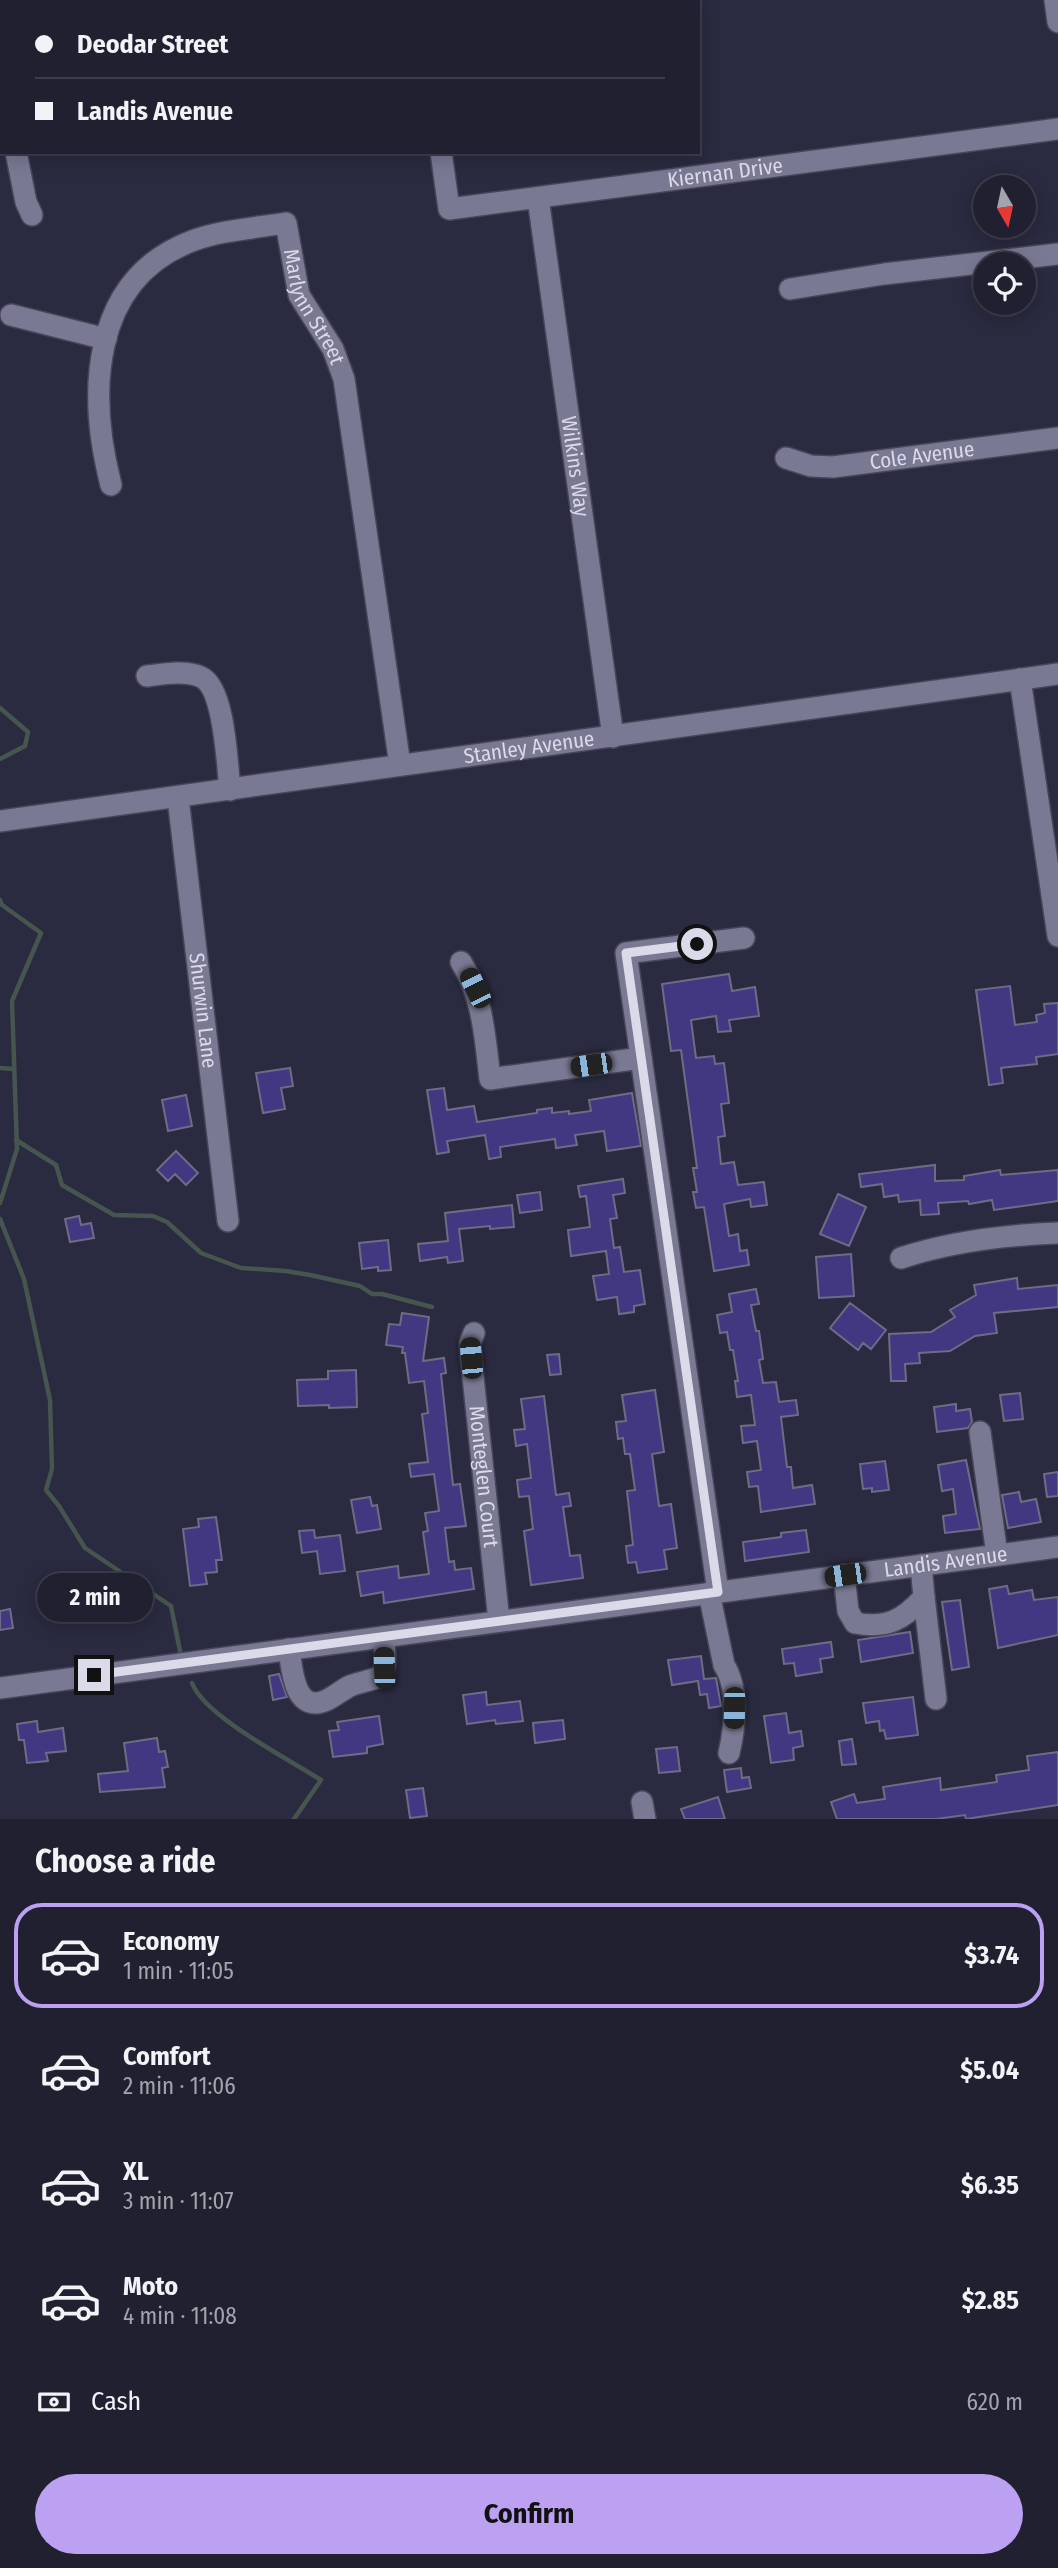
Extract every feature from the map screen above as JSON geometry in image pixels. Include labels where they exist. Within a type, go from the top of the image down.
[{"type":"street","points":[[480,0],[510,0]]},
{"type":"street","points":[[1055,0],[1058,22]]},
{"type":"street","name":"Kiernan Drive","points":[[441,154],[449,209],[1058,129]]},
{"type":"street","points":[[16,154],[26,202],[32,215]]},
{"type":"street","name":"Wilkins Way","points":[[538,198],[613,737]]},
{"type":"street","name":"Marlynn Street","points":[[111,485],[103,455],[97,404],[98,380],[106,339],[114,316],[130,286],[145,269],[173,249],[194,240],[286,223],[299,295],[333,349],[344,379],[400,765]]},
{"type":"street","points":[[790,289],[884,274],[1058,254]]},
{"type":"street","points":[[11,315],[106,339]]},
{"type":"street","name":"Cole Avenue","points":[[786,458],[811,466],[833,467],[1058,438]]},
{"type":"street","points":[[147,676],[174,673],[200,677],[211,685],[219,706],[230,790]]},
{"type":"street","name":"Stanley Avenue","points":[[0,821],[1058,674]]},
{"type":"street","points":[[1020,679],[1058,936]]},
{"type":"street","name":"Shurwin Lane","points":[[178,798],[228,1222]]},
{"type":"street","points":[[729,1753],[734,1708],[729,1673],[724,1665],[713,1593],[626,953],[744,937]]},
{"type":"street","points":[[461,962],[475,988],[481,1009],[490,1079],[641,1058]]},
{"type":"street","points":[[901,1258],[978,1240],[1058,1233]]},
{"type":"street","name":"Monteglen Court","points":[[474,1333],[470,1343],[471,1358],[499,1621]]},
{"type":"street","points":[[980,1432],[996,1555]]},
{"type":"street","name":"Landis Avenue","points":[[0,1688],[1058,1547]]},
{"type":"street","points":[[921,1565],[936,1699]]},
{"type":"street","points":[[845,1575],[848,1611],[855,1623],[883,1626],[900,1618],[924,1597]]},
{"type":"street","points":[[289,1649],[293,1682],[298,1694],[317,1703],[350,1686],[380,1676],[384,1668],[383,1637]]},
{"type":"building","points":[[729,974],[732,991],[755,987],[759,1016],[729,1020],[731,1031],[718,1032],[716,1016],[691,1020],[696,1058],[714,1056],[715,1064],[724,1063],[729,1103],[721,1104],[725,1136],[718,1137],[721,1164],[734,1162],[738,1185],[764,1182],[767,1205],[751,1207],[750,1199],[724,1204],[729,1236],[738,1234],[740,1251],[747,1250],[749,1265],[714,1271],[704,1207],[696,1208],[693,1192],[697,1192],[693,1168],[697,1168],[681,1050],[671,1051],[662,984]]},
{"type":"building","points":[[1010,986],[1015,1025],[1037,1022],[1036,1015],[1045,1013],[1044,1004],[1058,1003],[1058,1054],[1036,1057],[1037,1064],[1001,1068],[1003,1083],[989,1085],[976,990]]},
{"type":"building","points":[[290,1068],[293,1086],[281,1088],[285,1109],[263,1113],[256,1073]]},
{"type":"building","points":[[444,1088],[447,1110],[474,1106],[477,1122],[537,1113],[537,1110],[552,1108],[552,1113],[591,1111],[589,1100],[632,1093],[641,1146],[607,1151],[604,1131],[575,1135],[577,1145],[556,1148],[555,1139],[500,1147],[501,1157],[489,1159],[485,1135],[447,1141],[449,1152],[437,1154],[427,1090]]},
{"type":"building","points":[[186,1095],[192,1126],[168,1131],[162,1100]]},
{"type":"building","points":[[176,1151],[198,1173],[186,1185],[175,1174],[168,1181],[157,1170]]},
{"type":"building","points":[[935,1165],[935,1181],[964,1180],[964,1176],[1000,1170],[1001,1175],[1058,1170],[1058,1201],[994,1210],[992,1200],[969,1204],[968,1201],[938,1203],[939,1214],[921,1215],[920,1200],[899,1202],[898,1195],[884,1197],[882,1184],[861,1187],[859,1174]]},
{"type":"building","points":[[623,1179],[625,1193],[613,1195],[617,1218],[610,1219],[614,1248],[620,1247],[624,1272],[640,1270],[645,1304],[634,1306],[634,1312],[619,1314],[617,1297],[597,1300],[593,1276],[609,1274],[606,1251],[571,1256],[568,1230],[590,1227],[586,1196],[580,1197],[578,1186]]},
{"type":"building","points":[[540,1192],[542,1210],[520,1213],[517,1195]]},
{"type":"building","points":[[838,1194],[866,1207],[849,1246],[820,1234]]},
{"type":"building","points":[[512,1205],[514,1227],[459,1229],[463,1261],[448,1263],[447,1257],[420,1261],[418,1244],[448,1241],[445,1213]]},
{"type":"building","points":[[79,1216],[81,1225],[91,1223],[94,1238],[70,1242],[65,1219]]},
{"type":"building","points":[[388,1240],[391,1270],[378,1271],[378,1267],[362,1269],[359,1243]]},
{"type":"building","points":[[851,1254],[854,1296],[819,1298],[816,1257]]},
{"type":"building","points":[[1017,1278],[1018,1289],[1058,1285],[1058,1307],[994,1313],[997,1333],[975,1336],[950,1351],[919,1353],[920,1363],[905,1364],[906,1381],[891,1381],[889,1334],[931,1332],[955,1317],[950,1310],[976,1295],[974,1285]]},
{"type":"building","points":[[756,1289],[759,1304],[751,1305],[756,1331],[759,1331],[763,1359],[759,1360],[763,1383],[776,1382],[779,1402],[796,1400],[798,1415],[781,1417],[787,1467],[791,1467],[793,1488],[812,1485],[815,1504],[761,1512],[758,1486],[749,1487],[747,1472],[761,1470],[757,1441],[743,1443],[741,1426],[755,1425],[751,1395],[737,1397],[735,1381],[738,1381],[733,1350],[730,1350],[727,1332],[720,1333],[717,1315],[732,1312],[729,1294]]},
{"type":"building","points":[[850,1303],[886,1330],[871,1349],[863,1343],[858,1350],[830,1328]]},
{"type":"building","points":[[402,1313],[429,1317],[423,1361],[444,1358],[446,1373],[441,1374],[453,1485],[460,1484],[466,1526],[445,1528],[449,1562],[454,1561],[455,1570],[471,1568],[474,1589],[384,1603],[383,1592],[361,1596],[357,1572],[398,1566],[399,1578],[429,1574],[423,1532],[428,1531],[425,1513],[439,1511],[434,1474],[411,1477],[409,1464],[428,1462],[422,1414],[428,1413],[424,1381],[409,1383],[403,1347],[386,1345],[389,1324],[400,1325]]},
{"type":"building","points":[[559,1354],[561,1374],[550,1375],[547,1355]]},
{"type":"building","points":[[356,1370],[357,1407],[298,1406],[297,1380],[328,1379],[328,1371]]},
{"type":"building","points":[[655,1390],[664,1452],[652,1454],[659,1506],[671,1504],[677,1548],[664,1550],[667,1569],[638,1573],[636,1562],[628,1563],[626,1546],[633,1545],[627,1491],[635,1490],[630,1454],[625,1454],[623,1438],[618,1439],[616,1422],[626,1421],[622,1395]]},
{"type":"building","points":[[1020,1393],[1023,1419],[1004,1421],[1000,1395]]},
{"type":"building","points":[[544,1396],[556,1495],[569,1493],[571,1506],[563,1507],[570,1556],[580,1555],[583,1578],[531,1585],[524,1531],[533,1529],[529,1496],[519,1497],[517,1480],[531,1478],[527,1444],[516,1446],[514,1430],[525,1429],[521,1399]]},
{"type":"building","points":[[956,1404],[956,1411],[970,1409],[972,1422],[968,1428],[937,1432],[934,1407]]},
{"type":"building","points":[[966,1460],[980,1529],[945,1533],[943,1516],[956,1514],[953,1489],[942,1491],[938,1465]]},
{"type":"building","points":[[885,1461],[889,1490],[872,1492],[872,1488],[863,1489],[860,1464]]},
{"type":"building","points":[[1058,1472],[1058,1496],[1047,1497],[1044,1474]]},
{"type":"building","points":[[1019,1492],[1021,1502],[1036,1499],[1041,1522],[1008,1528],[1002,1495]]},
{"type":"building","points":[[370,1497],[372,1506],[377,1505],[381,1529],[357,1533],[351,1500]]},
{"type":"building","points":[[216,1517],[222,1560],[216,1560],[217,1572],[205,1573],[207,1584],[190,1586],[183,1529],[199,1527],[198,1519]]},
{"type":"building","points":[[314,1530],[315,1538],[340,1535],[345,1571],[320,1574],[317,1551],[302,1553],[299,1531]]},
{"type":"building","points":[[806,1530],[809,1552],[745,1561],[743,1542],[781,1537],[781,1533]]},
{"type":"building","points":[[1007,1586],[1009,1594],[1032,1590],[1034,1600],[1058,1597],[1058,1635],[998,1648],[989,1589]]},
{"type":"building","points":[[960,1600],[969,1667],[952,1670],[942,1602]]},
{"type":"building","points":[[10,1609],[13,1628],[0,1630],[0,1611]]},
{"type":"building","points":[[910,1632],[913,1653],[861,1662],[858,1640]]},
{"type":"building","points":[[831,1642],[833,1657],[820,1659],[822,1672],[796,1676],[794,1663],[784,1664],[782,1649]]},
{"type":"building","points":[[701,1656],[704,1679],[716,1678],[721,1706],[709,1708],[707,1694],[700,1695],[698,1681],[672,1685],[668,1660]]},
{"type":"building","points":[[279,1674],[287,1697],[273,1700],[269,1676]]},
{"type":"building","points":[[486,1692],[487,1705],[520,1701],[523,1721],[496,1724],[495,1720],[467,1724],[463,1695]]},
{"type":"building","points":[[913,1697],[918,1735],[886,1739],[884,1730],[880,1731],[879,1721],[866,1723],[863,1703]]},
{"type":"building","points":[[786,1713],[789,1733],[801,1731],[803,1746],[793,1748],[794,1760],[771,1763],[764,1716]]},
{"type":"building","points":[[379,1716],[383,1744],[367,1747],[367,1753],[333,1757],[329,1731],[339,1730],[337,1722]]},
{"type":"building","points":[[563,1720],[565,1739],[535,1743],[533,1723]]},
{"type":"building","points":[[37,1721],[38,1732],[63,1728],[66,1751],[46,1753],[48,1761],[27,1763],[24,1740],[19,1740],[17,1724]]},
{"type":"building","points":[[157,1738],[159,1752],[165,1751],[168,1767],[162,1768],[165,1787],[100,1792],[98,1774],[128,1771],[124,1743]]},
{"type":"building","points":[[852,1739],[856,1764],[842,1765],[839,1741]]},
{"type":"building","points":[[677,1747],[680,1771],[659,1773],[656,1749]]},
{"type":"building","points":[[1058,1752],[1058,1805],[966,1819],[965,1815],[936,1819],[837,1819],[831,1802],[854,1794],[857,1803],[885,1799],[883,1787],[940,1778],[941,1790],[997,1782],[996,1775],[1029,1770],[1027,1756]]},
{"type":"building","points":[[741,1768],[742,1778],[749,1777],[751,1788],[727,1792],[724,1770]]},
{"type":"building","points":[[423,1788],[427,1816],[410,1818],[406,1790]]},
{"type":"building","points":[[718,1797],[725,1819],[685,1819],[681,1809]]},
{"type":"waterway","points":[[0,708],[28,732],[25,746],[0,759]]},
{"type":"waterway","points":[[0,900],[2,905],[41,933],[12,1001],[17,1149],[0,1203]]},
{"type":"waterway","points":[[0,1068],[13,1069]]},
{"type":"waterway","points":[[16,1140],[56,1165],[62,1185],[114,1215],[153,1216],[167,1222],[201,1253],[241,1268],[310,1275],[360,1286],[372,1294],[382,1294],[432,1307]]},
{"type":"waterway","points":[[0,1219],[24,1279],[50,1400],[52,1469],[46,1490],[85,1548],[171,1606],[180,1651]]},
{"type":"waterway","points":[[192,1683],[200,1696],[230,1723],[321,1780],[294,1819]]},
{"type":"route","points":[[94,1675],[718,1592],[626,953],[697,944]]}]
